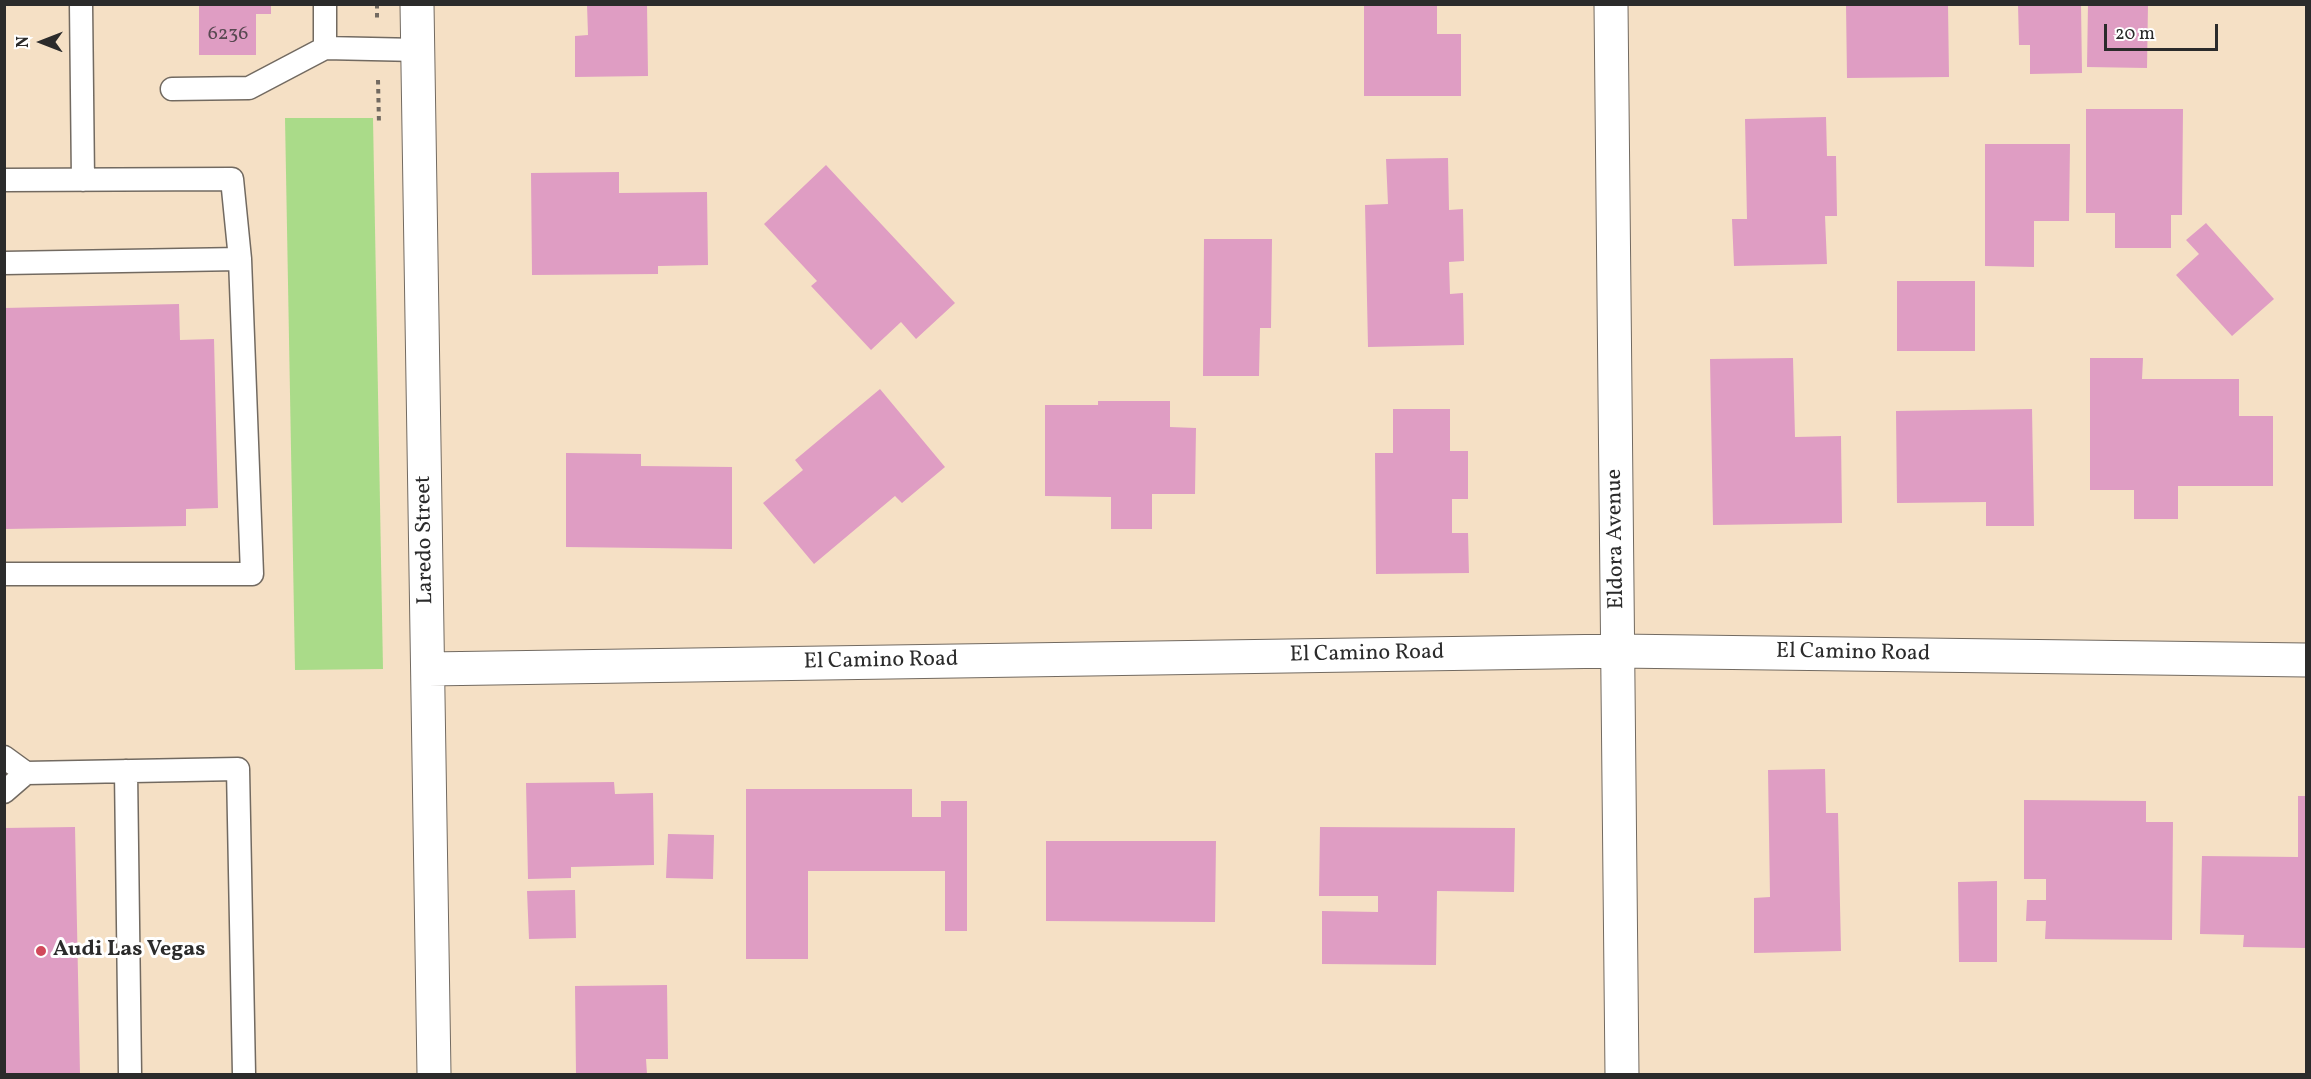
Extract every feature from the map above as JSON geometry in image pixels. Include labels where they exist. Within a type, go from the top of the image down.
[{"type":"street","name":"Laredo Street","points":[[417,4],[434,1074]]},
{"type":"street","name":"Eldora Avenue","points":[[1611,4],[1622,1074]]},
{"type":"street","name":"El Camino Road","points":[[428,669],[1618,651],[2307,660]]},
{"type":"lane","points":[[81,4],[83,180]]},
{"type":"lane","points":[[325,48],[326,4]]},
{"type":"lane","points":[[172,89],[249,88],[325,48],[418,50]]},
{"type":"lane","points":[[4,180],[232,179],[240,259],[252,574],[5,575]]},
{"type":"lane","points":[[4,263],[240,259]]},
{"type":"lane","points":[[4,757],[26,773],[238,769],[244,1074]]},
{"type":"lane","points":[[126,771],[130,1074]]},
{"type":"lane","points":[[4,792],[26,773]]},
{"type":"green space","points":[[285,118],[373,118],[383,669],[295,670]]},
{"type":"building","points":[[199,4],[271,4],[271,14],[256,14],[256,55],[199,55]]},
{"type":"building","points":[[587,4],[647,4],[648,76],[575,77],[575,36],[588,35]]},
{"type":"building","points":[[1364,4],[1437,4],[1437,34],[1461,34],[1461,96],[1364,96]]},
{"type":"building","points":[[1846,4],[1948,4],[1949,77],[1847,78]]},
{"type":"building","points":[[2018,4],[2081,4],[2082,73],[2030,74],[2030,45],[2019,45]]},
{"type":"building","points":[[2088,4],[2148,4],[2147,68],[2087,67]]},
{"type":"building","points":[[2086,109],[2183,109],[2182,215],[2171,215],[2171,248],[2115,248],[2115,213],[2086,213]]},
{"type":"building","points":[[1826,117],[1827,156],[1836,156],[1837,216],[1825,216],[1827,264],[1734,266],[1732,219],[1747,219],[1745,119]]},
{"type":"building","points":[[1985,144],[2070,144],[2069,221],[2034,221],[2034,267],[1985,266]]},
{"type":"building","points":[[1448,158],[1449,210],[1463,209],[1464,261],[1449,262],[1450,294],[1463,293],[1464,345],[1368,347],[1365,205],[1388,204],[1386,159]]},
{"type":"building","points":[[826,165],[955,303],[916,339],[901,322],[871,350],[811,286],[817,281],[764,224]]},
{"type":"building","points":[[619,172],[619,193],[707,192],[708,265],[658,266],[658,274],[532,275],[531,173]]},
{"type":"building","points":[[2206,223],[2274,299],[2232,336],[2176,275],[2199,254],[2186,240]]},
{"type":"building","points":[[1204,239],[1272,239],[1271,328],[1260,328],[1259,376],[1203,376]]},
{"type":"building","points":[[1897,281],[1975,281],[1975,351],[1897,351]]},
{"type":"building","points":[[179,304],[180,340],[214,339],[218,508],[186,509],[186,526],[5,529],[4,308]]},
{"type":"building","points":[[1793,358],[1795,437],[1841,436],[1842,523],[1713,525],[1710,359]]},
{"type":"building","points":[[2090,358],[2143,358],[2142,379],[2239,379],[2239,416],[2273,416],[2273,486],[2178,486],[2178,519],[2134,519],[2134,490],[2090,490]]},
{"type":"building","points":[[880,389],[945,467],[902,503],[895,496],[814,564],[763,503],[803,470],[795,460]]},
{"type":"building","points":[[1098,401],[1170,401],[1170,427],[1196,428],[1195,494],[1152,494],[1152,529],[1111,529],[1111,497],[1045,496],[1045,405],[1098,405]]},
{"type":"building","points":[[1393,409],[1450,409],[1450,451],[1468,451],[1468,499],[1452,499],[1452,533],[1468,533],[1469,573],[1376,574],[1375,453],[1393,453]]},
{"type":"building","points":[[2032,409],[2034,526],[1986,526],[1986,502],[1897,503],[1896,411]]},
{"type":"building","points":[[566,453],[641,454],[641,466],[732,467],[732,549],[566,547]]},
{"type":"building","points":[[1825,769],[1826,813],[1838,813],[1841,951],[1754,953],[1754,898],[1770,897],[1768,770]]},
{"type":"building","points":[[614,782],[615,794],[653,793],[654,865],[571,867],[571,878],[528,879],[526,783]]},
{"type":"building","points":[[746,789],[912,789],[912,817],[941,817],[941,801],[967,801],[967,931],[945,931],[945,871],[808,871],[808,959],[746,959]]},
{"type":"building","points":[[2298,796],[2306,796],[2306,948],[2243,947],[2244,935],[2200,934],[2202,856],[2298,857]]},
{"type":"building","points":[[2024,800],[2146,801],[2146,822],[2173,822],[2172,940],[2045,939],[2046,921],[2026,921],[2027,900],[2046,900],[2046,879],[2024,879]]},
{"type":"building","name":"Audi Las Vegas","points":[[75,827],[80,1074],[4,1074],[4,828]]},
{"type":"building","points":[[1320,827],[1515,828],[1514,892],[1437,891],[1436,965],[1322,964],[1322,911],[1378,912],[1378,896],[1319,896]]},
{"type":"building","points":[[668,834],[714,835],[713,879],[666,878]]},
{"type":"building","points":[[1046,841],[1216,841],[1215,922],[1046,921]]},
{"type":"building","points":[[1997,881],[1997,962],[1959,962],[1958,882]]},
{"type":"building","points":[[575,890],[576,938],[529,939],[527,891]]},
{"type":"building","points":[[667,985],[668,1059],[646,1059],[647,1074],[576,1074],[575,986]]},
{"type":"place","name":"Audi Las Vegas","points":[[41,951]]}]
